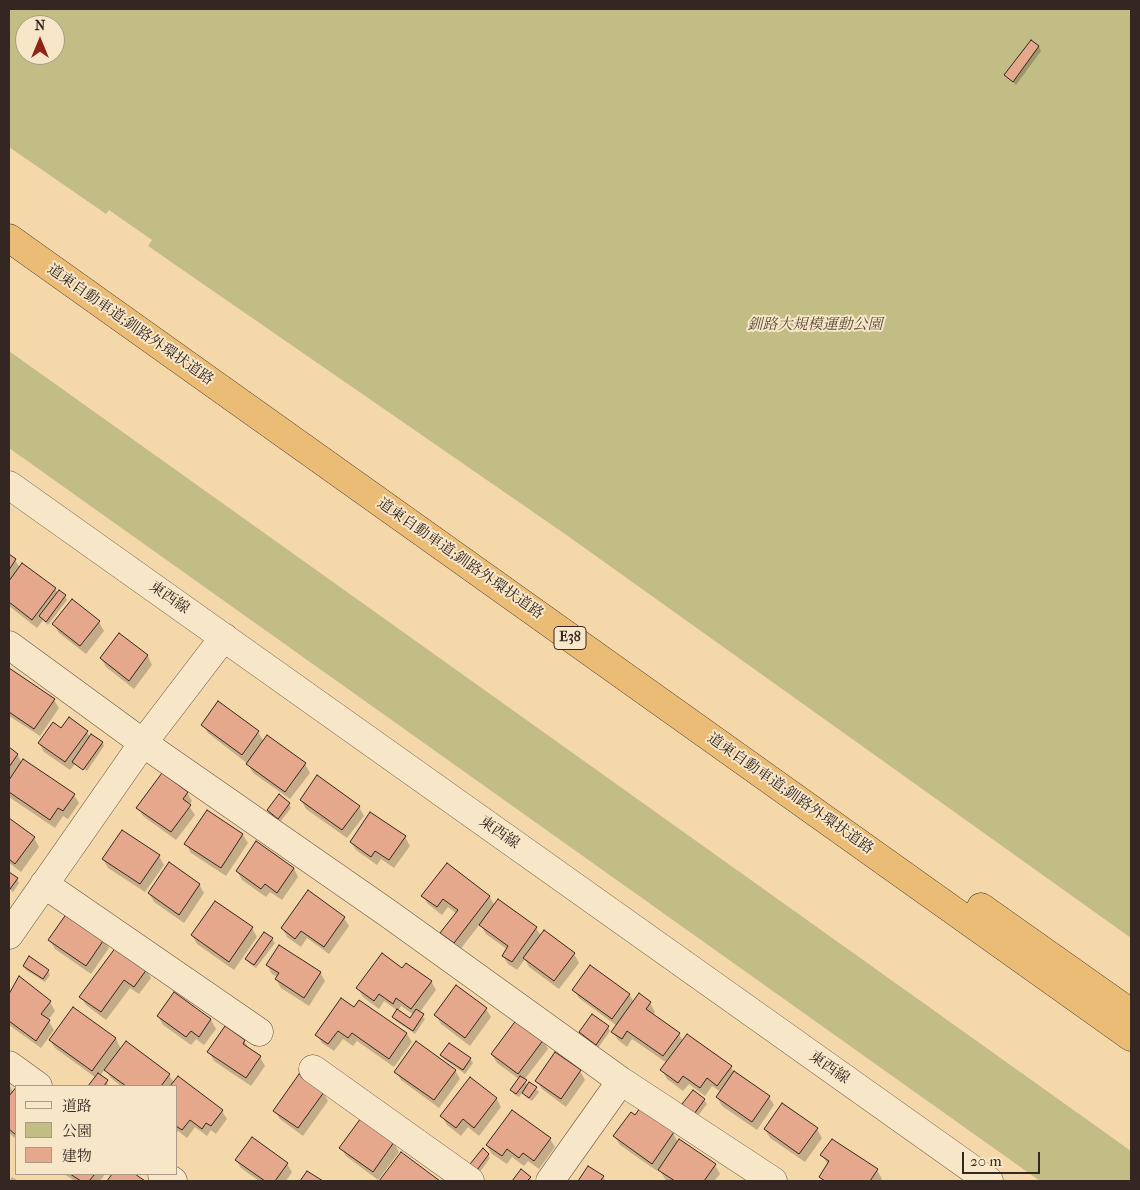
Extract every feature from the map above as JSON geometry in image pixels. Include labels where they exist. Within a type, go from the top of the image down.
[{"type":"highway","name":"道東自動車道;釧路外環状道路","points":[[9,218],[1131,1013]]},
{"type":"highway","name":"道東自動車道;釧路外環状道路","points":[[9,238],[1131,1037]]},
{"type":"street","name":"東西線","points":[[9,485],[989,1181]]},
{"type":"street","points":[[9,935],[143,743],[224,637]]},
{"type":"street","points":[[9,645],[143,743],[381,908],[621,1081],[773,1181]]},
{"type":"street","points":[[44,884],[259,1032]]},
{"type":"street","points":[[9,1065],[37,1085]]},
{"type":"street","points":[[313,1069],[470,1181]]},
{"type":"street","points":[[550,1181],[621,1081]]},
{"type":"green space","name":"釧路大規模運動公園","points":[[9,9],[1131,9],[1131,938],[565,534],[148,246],[152,240],[109,210],[106,214],[9,147]]},
{"type":"green space","points":[[9,351],[1131,1151],[1131,1181],[1040,1181],[9,448]]},
{"type":"building","points":[[1031,40],[1039,46],[1013,82],[1004,75]]},
{"type":"building","points":[[9,554],[16,559],[9,570]]},
{"type":"building","points":[[22,563],[56,588],[32,620],[9,602],[9,581]]},
{"type":"building","points":[[59,590],[66,595],[46,622],[39,616]]},
{"type":"building","points":[[72,599],[100,621],[80,646],[52,624]]},
{"type":"building","points":[[119,633],[148,655],[129,681],[100,658]]},
{"type":"building","points":[[9,668],[55,699],[34,729],[9,712]]},
{"type":"building","points":[[218,701],[259,731],[242,755],[201,725]]},
{"type":"building","points":[[69,717],[88,731],[65,762],[38,743],[53,722],[61,728]]},
{"type":"building","points":[[91,734],[103,742],[83,770],[72,762]]},
{"type":"building","points":[[267,735],[306,763],[285,792],[246,764]]},
{"type":"building","points":[[9,747],[18,754],[9,767]]},
{"type":"building","points":[[23,759],[75,794],[63,811],[58,808],[50,820],[9,792],[9,780]]},
{"type":"building","points":[[162,773],[188,792],[183,799],[191,805],[171,832],[136,808]]},
{"type":"building","points":[[317,775],[360,806],[342,830],[300,800]]},
{"type":"building","points":[[279,794],[290,803],[278,819],[267,810]]},
{"type":"building","points":[[207,810],[243,834],[221,868],[184,844]]},
{"type":"building","points":[[370,812],[406,836],[389,860],[375,851],[371,857],[350,842]]},
{"type":"building","points":[[9,818],[35,837],[15,864],[9,859]]},
{"type":"building","points":[[122,830],[160,855],[140,884],[102,859]]},
{"type":"building","points":[[256,841],[294,868],[277,893],[265,884],[261,889],[236,871]]},
{"type":"building","points":[[169,862],[200,884],[179,915],[148,893]]},
{"type":"building","points":[[447,863],[490,896],[454,943],[440,933],[458,910],[443,899],[437,907],[421,896]]},
{"type":"building","points":[[9,872],[18,878],[10,889],[9,888]]},
{"type":"building","points":[[308,890],[345,917],[324,947],[301,931],[295,939],[281,928]]},
{"type":"building","points":[[498,899],[537,927],[512,962],[502,956],[508,946],[479,925]]},
{"type":"building","points":[[215,901],[253,927],[229,962],[191,935]]},
{"type":"building","points":[[67,913],[105,938],[86,966],[48,940]]},
{"type":"building","points":[[544,930],[575,953],[554,981],[523,958]]},
{"type":"building","points":[[264,932],[273,938],[254,965],[245,959]]},
{"type":"building","points":[[279,945],[321,972],[304,998],[275,979],[279,973],[266,965]]},
{"type":"building","points":[[116,947],[147,969],[134,987],[124,980],[101,1012],[79,997]]},
{"type":"building","points":[[382,953],[402,968],[406,963],[432,981],[411,1009],[396,998],[393,1004],[379,994],[374,1001],[356,988]]},
{"type":"building","points":[[29,956],[49,970],[43,979],[23,966]]},
{"type":"building","points":[[590,965],[630,994],[612,1019],[572,990]]},
{"type":"building","points":[[19,976],[51,1001],[41,1014],[50,1020],[36,1041],[9,1021],[9,994]]},
{"type":"building","points":[[456,985],[487,1008],[465,1038],[434,1015]]},
{"type":"building","points":[[174,992],[211,1019],[199,1037],[191,1031],[186,1037],[157,1016]]},
{"type":"building","points":[[639,993],[651,1002],[646,1009],[680,1033],[663,1056],[627,1031],[622,1039],[611,1032]]},
{"type":"building","points":[[341,998],[354,1007],[359,1000],[407,1033],[389,1059],[352,1033],[348,1038],[338,1031],[328,1044],[315,1035]]},
{"type":"building","points":[[73,1007],[116,1038],[92,1071],[49,1040]]},
{"type":"building","points":[[397,1009],[410,1018],[416,1009],[424,1014],[413,1031],[392,1017]]},
{"type":"building","points":[[592,1014],[609,1026],[596,1045],[579,1032]]},
{"type":"building","points":[[517,1019],[544,1039],[518,1074],[491,1054]]},
{"type":"building","points":[[225,1026],[245,1040],[243,1044],[261,1056],[246,1078],[207,1052]]},
{"type":"building","points":[[687,1034],[732,1066],[717,1086],[707,1078],[700,1088],[683,1076],[678,1083],[660,1070]]},
{"type":"building","points":[[126,1041],[170,1074],[162,1085],[125,1085],[104,1070]]},
{"type":"building","points":[[416,1041],[456,1070],[434,1100],[394,1072]]},
{"type":"building","points":[[449,1043],[471,1058],[463,1070],[440,1055]]},
{"type":"building","points":[[555,1052],[581,1070],[561,1099],[535,1081]]},
{"type":"building","points":[[734,1071],[770,1096],[752,1122],[716,1097]]},
{"type":"building","points":[[98,1073],[108,1080],[105,1085],[89,1085]]},
{"type":"building","points":[[299,1074],[324,1092],[298,1128],[273,1111]]},
{"type":"building","points":[[178,1076],[223,1110],[211,1126],[206,1123],[202,1129],[190,1120],[182,1130],[178,1127],[178,1085],[171,1085]]},
{"type":"building","points":[[520,1076],[527,1080],[516,1094],[510,1090]]},
{"type":"building","points":[[470,1077],[497,1098],[474,1128],[463,1119],[456,1128],[440,1116]]},
{"type":"building","points":[[529,1082],[537,1087],[529,1098],[522,1093]]},
{"type":"building","points":[[15,1088],[15,1134],[9,1129],[9,1096]]},
{"type":"building","points":[[693,1090],[705,1099],[694,1114],[682,1104]]},
{"type":"building","points":[[782,1103],[818,1128],[799,1154],[764,1129]]},
{"type":"building","points":[[640,1108],[674,1132],[652,1164],[613,1136],[631,1112],[635,1115]]},
{"type":"building","points":[[512,1110],[551,1138],[534,1161],[523,1153],[519,1158],[507,1149],[502,1156],[486,1145]]},
{"type":"building","points":[[361,1118],[394,1142],[373,1172],[339,1148]]},
{"type":"building","points":[[252,1137],[288,1163],[275,1181],[265,1181],[235,1160]]},
{"type":"building","points":[[679,1139],[716,1164],[704,1181],[675,1181],[658,1170]]},
{"type":"building","points":[[832,1139],[878,1169],[870,1181],[825,1181],[819,1177],[829,1161],[820,1155]]},
{"type":"building","points":[[483,1148],[489,1154],[477,1170],[470,1164]]},
{"type":"building","points":[[401,1152],[440,1181],[379,1181]]},
{"type":"building","points":[[588,1166],[604,1176],[602,1181],[578,1181]]},
{"type":"building","points":[[521,1169],[531,1177],[527,1181],[512,1181]]},
{"type":"building","points":[[307,1171],[323,1181],[300,1181]]},
{"type":"building","points":[[72,1175],[94,1175],[89,1181],[81,1181]]},
{"type":"building","points":[[111,1175],[136,1175],[145,1181],[107,1181]]}]
